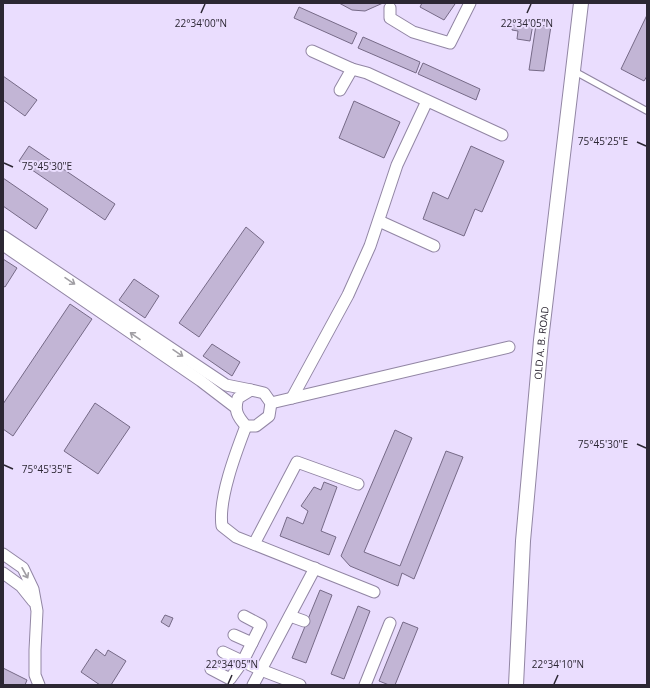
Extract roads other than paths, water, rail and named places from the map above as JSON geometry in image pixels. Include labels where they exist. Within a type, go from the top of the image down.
[{"type":"street","points":[[390,8],[390,18],[414,32],[450,43],[470,3]]},
{"type":"street","name":"OLD A. B. ROAD","points":[[516,685],[524,541],[541,340],[581,3]]},
{"type":"street","points":[[312,51],[352,69],[367,73],[502,135]]},
{"type":"street","points":[[340,90],[352,69]]},
{"type":"street","points":[[292,398],[348,294],[370,246],[397,165],[427,100]]},
{"type":"street","points":[[379,221],[434,246]]},
{"type":"street","points":[[3,236],[226,385],[264,392],[271,403],[268,416],[256,426],[246,426],[238,418],[235,407],[238,398],[251,390]]},
{"type":"street","points":[[3,245],[201,381],[235,407]]},
{"type":"street","points":[[271,403],[509,347]]},
{"type":"street","points":[[246,426],[220,513],[222,526],[236,536],[254,544],[374,592]]},
{"type":"street","points":[[254,544],[297,462],[358,484]]},
{"type":"street","points":[[3,554],[23,568],[33,589],[37,611],[35,657],[36,675],[39,685]]},
{"type":"street","points":[[253,685],[315,568]]},
{"type":"street","points":[[3,573],[21,586],[34,601]]},
{"type":"street","points":[[211,669],[230,679],[243,661],[261,625],[244,616]]},
{"type":"street","points":[[290,616],[304,621]]},
{"type":"street","points":[[365,685],[390,623]]},
{"type":"street","points":[[234,635],[252,643]]},
{"type":"street","points":[[223,652],[261,670],[300,685]]},
{"type":"lane","points":[[572,70],[647,111]]}]
